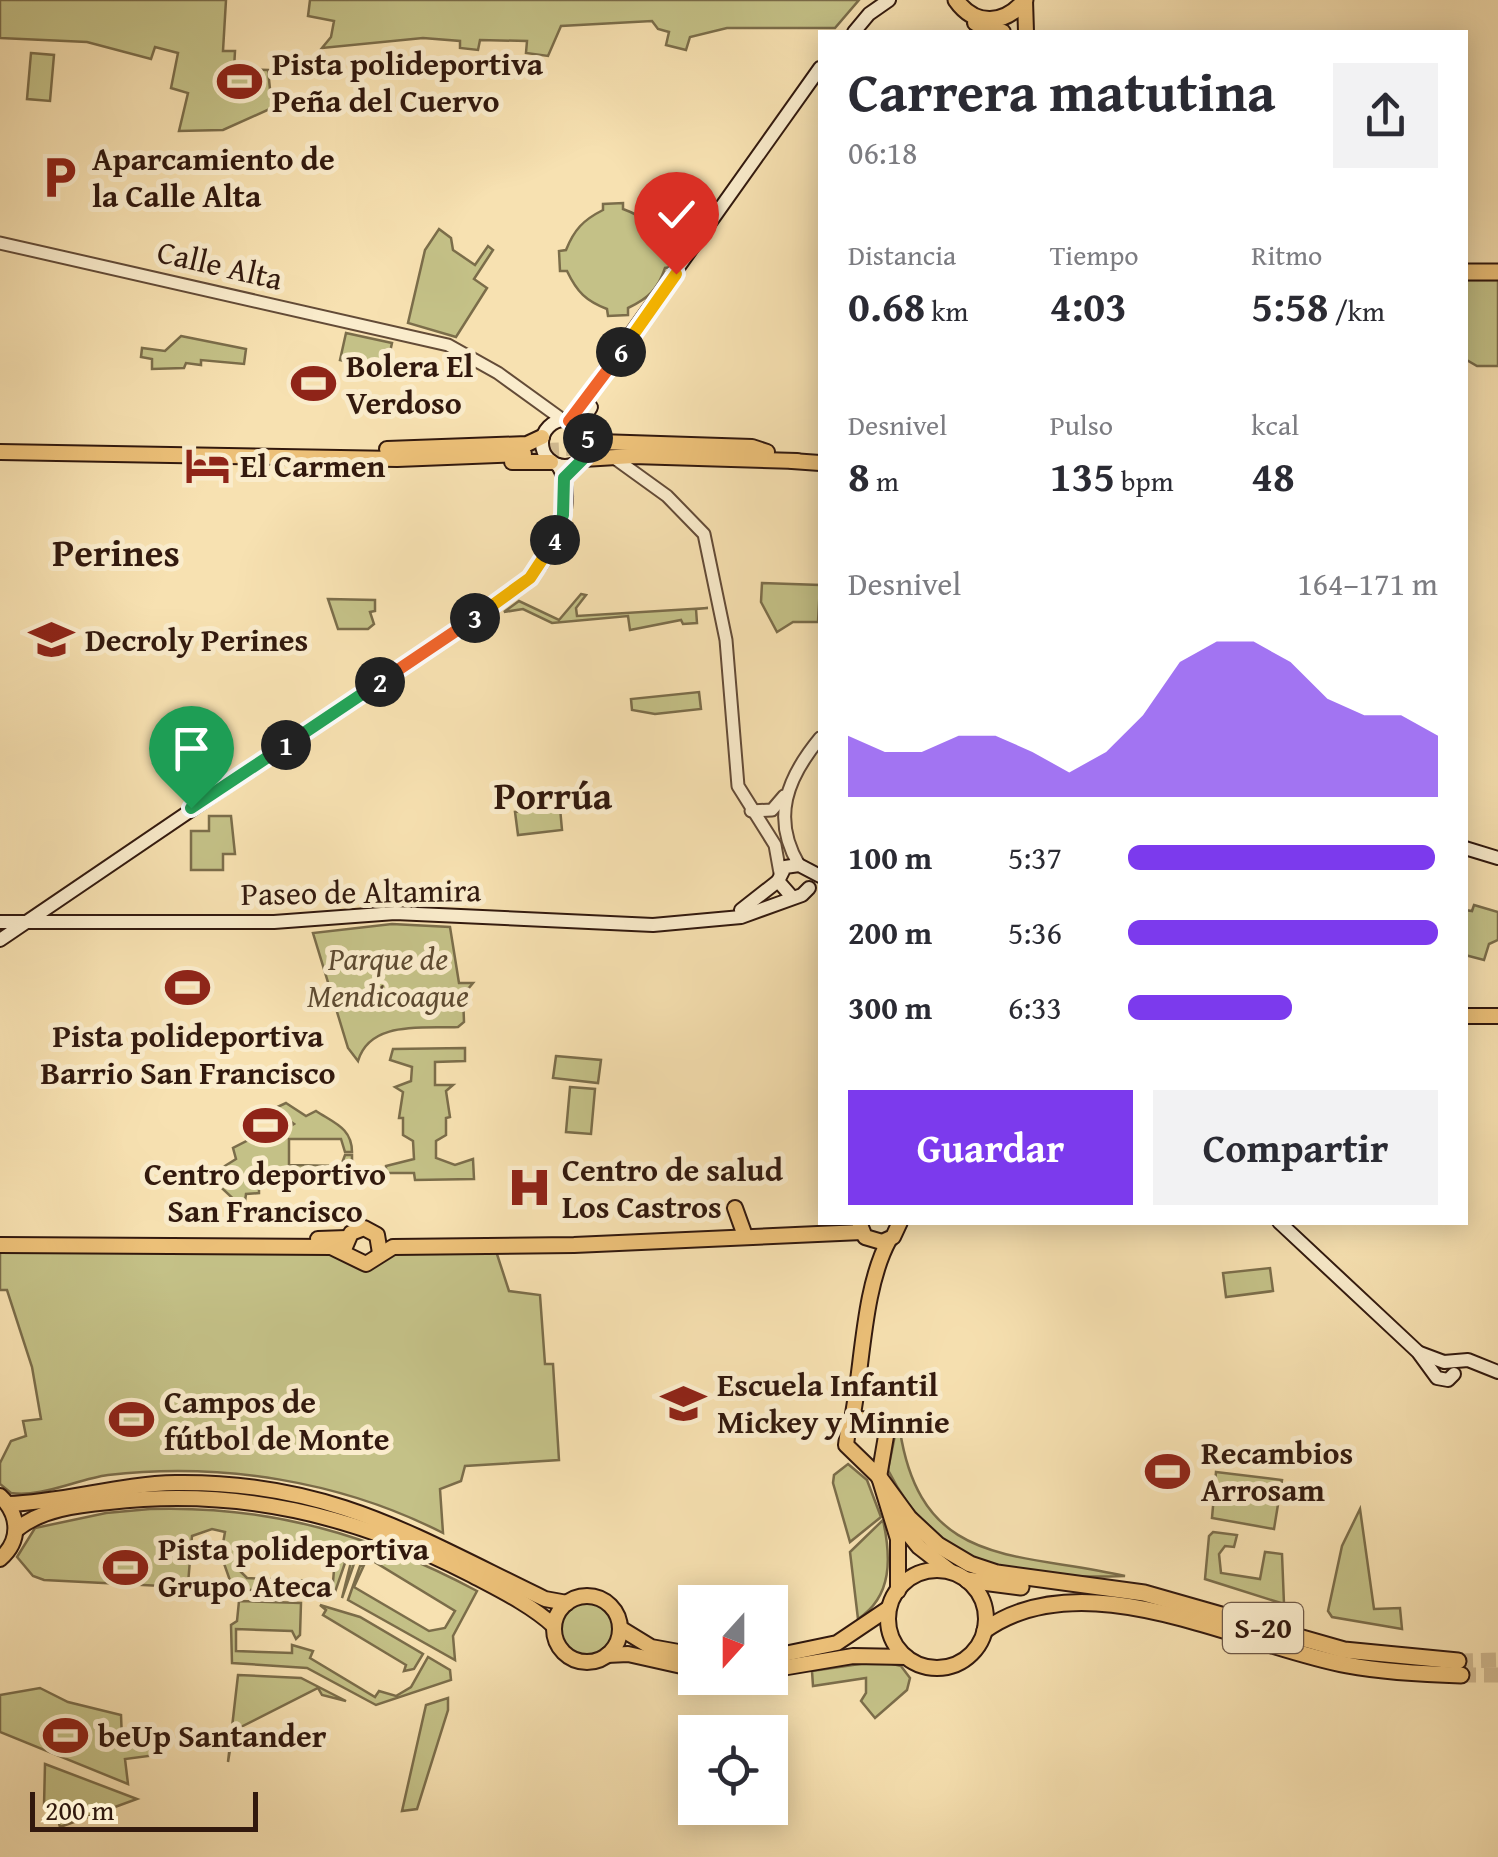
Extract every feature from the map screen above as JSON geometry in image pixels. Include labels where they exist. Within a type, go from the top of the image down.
[{"type":"highway","points":[[955,2],[988,16],[1022,1]]},
{"type":"highway","points":[[955,2],[983,22],[1003,18],[1022,1]]},
{"type":"highway","points":[[1468,272],[1498,272]]},
{"type":"highway","points":[[879,1477],[909,1518],[952,1555],[997,1573],[1070,1584]]},
{"type":"highway","name":"S-20","points":[[967,1580],[1029,1588],[1070,1584],[1162,1597],[1344,1650],[1460,1668],[1346,1665],[1124,1606],[1063,1603],[1028,1608],[985,1630]]},
{"type":"main road","points":[[847,30],[876,0]]},
{"type":"main road","points":[[856,30],[868,14],[889,0]]},
{"type":"main road","points":[[1022,1],[1024,30]]},
{"type":"main road","points":[[983,22],[1001,30]]},
{"type":"main road","points":[[392,454],[527,444],[566,417],[818,71]]},
{"type":"main road","points":[[0,941],[46,914],[60,896],[524,584],[540,568],[558,536],[566,466],[586,433],[586,414],[818,85]]},
{"type":"main road","points":[[566,417],[599,442],[752,447],[767,452]]},
{"type":"main road","points":[[542,437],[543,452],[566,466]]},
{"type":"main road","points":[[0,443],[392,454],[566,466],[612,457],[797,461]]},
{"type":"main road","points":[[818,453],[638,448],[818,463]]},
{"type":"main road","points":[[0,452],[524,453]]},
{"type":"main road","points":[[1468,849],[1498,858]]},
{"type":"main road","points":[[809,870],[815,888],[783,885],[809,870]]},
{"type":"main road","name":"Paseo de Altamira","points":[[46,914],[69,923],[274,922],[395,913],[654,925],[765,910],[783,885]]},
{"type":"main road","name":"Paseo de Altamira","points":[[714,919],[755,903],[783,885]]},
{"type":"main road","points":[[60,896],[56,910],[69,923]]},
{"type":"main road","points":[[0,941],[24,922],[46,914]]},
{"type":"main road","points":[[0,922],[24,922]]},
{"type":"main road","points":[[1468,1008],[1498,1007]]},
{"type":"main road","points":[[1468,1016],[1498,1016]]},
{"type":"main road","points":[[735,1208],[744,1233]]},
{"type":"main road","points":[[898,1225],[880,1258],[860,1347],[858,1391],[846,1445],[879,1477],[892,1511],[900,1558],[898,1591],[890,1608],[889,1630],[906,1658]]},
{"type":"main road","points":[[1282,1225],[1418,1352],[1445,1368],[1494,1370]]},
{"type":"main road","points":[[0,1241],[331,1247],[347,1245],[364,1228],[380,1246],[392,1247],[592,1244],[861,1229]]},
{"type":"main road","points":[[380,1246],[841,1228],[861,1229],[888,1240]]},
{"type":"main road","points":[[861,1229],[880,1258]]},
{"type":"main road","points":[[347,1245],[360,1264],[372,1262],[380,1246]]},
{"type":"main road","points":[[858,1391],[870,1419],[885,1432],[879,1477]]},
{"type":"main road","points":[[851,1424],[870,1419]]},
{"type":"main road","points":[[858,1458],[870,1459],[883,1450]]},
{"type":"main road","points":[[16,1530],[4,1500],[176,1484],[232,1485],[305,1496],[410,1530],[545,1600],[567,1603],[582,1596],[598,1598],[612,1607],[620,1628],[651,1647],[678,1652]]},
{"type":"main road","points":[[0,1559],[10,1550],[16,1530],[32,1518],[63,1509],[146,1498],[204,1497],[281,1506],[352,1523],[408,1544],[519,1602],[554,1626]]},
{"type":"main road","points":[[788,1667],[853,1656],[906,1658],[926,1667],[948,1667],[968,1657],[985,1630],[983,1602],[967,1580],[919,1547],[892,1511]]},
{"type":"main road","points":[[898,1591],[918,1575],[951,1572]]},
{"type":"main road","points":[[567,1603],[554,1626],[556,1642],[567,1656],[591,1662],[607,1655],[628,1654],[678,1665]]},
{"type":"main road","points":[[788,1653],[837,1643],[890,1608]]},
{"type":"main road","points":[[607,1655],[620,1628]]},
{"type":"street","name":"Calle Alta","points":[[0,244],[427,340],[469,354],[566,417]]},
{"type":"street","points":[[427,340],[440,353],[449,349],[469,354]]},
{"type":"street","points":[[612,457],[677,504],[704,534],[726,640],[734,766],[751,811],[775,845],[783,885]]},
{"type":"street","points":[[751,811],[772,810],[818,741]]},
{"type":"street","points":[[786,792],[784,832],[809,870]]},
{"type":"green space","points":[[0,0],[226,0],[223,51],[235,51],[234,69],[268,70],[272,108],[223,130],[179,131],[188,93],[171,88],[178,53],[155,47],[151,59],[87,42],[0,38]]},
{"type":"green space","points":[[310,0],[859,0],[835,28],[727,28],[690,37],[686,50],[666,45],[669,32],[658,29],[652,21],[561,26],[548,56],[526,53],[527,41],[480,40],[478,50],[460,48],[460,41],[423,38],[322,48],[331,37],[334,21],[308,16]]},
{"type":"green space","points":[[31,53],[54,55],[50,101],[27,99]]},
{"type":"green space","points":[[623,203],[623,209],[653,228],[664,247],[671,247],[672,267],[665,268],[647,296],[628,308],[628,315],[608,316],[607,309],[588,299],[567,271],[560,271],[559,251],[566,250],[576,231],[603,210],[603,204]]},
{"type":"green space","points":[[439,229],[451,238],[453,250],[475,265],[488,246],[493,250],[474,279],[487,288],[456,337],[408,323],[425,250]]},
{"type":"green space","points":[[1468,280],[1498,280],[1498,366],[1477,366],[1468,361]]},
{"type":"green space","points":[[346,333],[392,343],[386,370],[340,360]]},
{"type":"green space","points":[[181,336],[246,349],[244,364],[201,360],[201,365],[186,363],[184,368],[152,369],[152,359],[141,357],[142,348],[165,351]]},
{"type":"green space","points":[[762,583],[818,585],[818,622],[793,622],[777,632],[761,602]]},
{"type":"green space","points":[[581,594],[586,595],[576,608],[577,616],[708,608],[696,609],[697,623],[683,624],[681,620],[630,630],[628,616],[552,623],[523,609],[504,612],[519,601],[559,620]]},
{"type":"green space","points":[[328,599],[375,600],[375,611],[370,612],[374,624],[368,629],[338,629]]},
{"type":"green space","points":[[699,692],[701,709],[655,714],[632,710],[631,699]]},
{"type":"green space","points":[[560,808],[562,830],[518,835],[515,812]]},
{"type":"green space","points":[[209,816],[231,816],[235,854],[223,854],[223,870],[191,870],[191,831],[209,831]]},
{"type":"green space","points":[[1474,905],[1498,912],[1498,940],[1489,944],[1484,960],[1468,956],[1468,910],[1472,911]]},
{"type":"green space","name":"Parque de Mendicoague","points":[[392,924],[450,927],[459,983],[473,983],[463,995],[464,1022],[458,1027],[386,1033],[364,1048],[358,1061],[348,1048],[313,933]]},
{"type":"green space","points":[[465,1048],[465,1061],[435,1062],[435,1085],[453,1085],[446,1091],[450,1117],[446,1118],[446,1135],[436,1141],[436,1158],[455,1165],[473,1159],[474,1179],[415,1180],[414,1173],[386,1173],[386,1166],[414,1159],[413,1141],[403,1135],[403,1118],[399,1118],[403,1092],[395,1087],[411,1081],[412,1067],[390,1060],[393,1049]]},
{"type":"green space","points":[[556,1056],[601,1060],[598,1083],[553,1078]]},
{"type":"green space","points":[[570,1087],[595,1089],[591,1134],[566,1132]]},
{"type":"green space","points":[[286,1103],[306,1116],[316,1111],[335,1123],[349,1137],[352,1152],[345,1152],[341,1139],[289,1139],[289,1165],[341,1166],[345,1155],[352,1155],[352,1172],[315,1173],[314,1180],[259,1180],[259,1193],[246,1194],[244,1209],[209,1176],[236,1159],[233,1148],[262,1133],[271,1138],[294,1124],[273,1109]]},
{"type":"green space","points":[[0,1250],[329,1251],[365,1269],[398,1251],[496,1251],[509,1291],[540,1295],[545,1364],[553,1364],[559,1460],[465,1466],[461,1481],[440,1489],[443,1533],[364,1500],[322,1488],[237,1474],[194,1471],[108,1475],[34,1493],[11,1493],[0,1484],[0,1463],[11,1441],[26,1436],[23,1421],[41,1419],[32,1367],[7,1290],[0,1290]]},
{"type":"green space","points":[[1270,1268],[1273,1291],[1226,1297],[1223,1273]]},
{"type":"green space","points":[[900,1431],[912,1476],[929,1509],[953,1531],[981,1546],[1013,1556],[1125,1576],[1018,1571],[958,1550],[932,1530],[909,1504],[888,1470],[895,1435]]},
{"type":"green space","points":[[848,1464],[867,1480],[881,1517],[850,1542],[833,1483],[834,1475]]},
{"type":"green space","points":[[1216,1472],[1282,1480],[1274,1529],[1212,1518]]},
{"type":"green space","points":[[150,1509],[237,1512],[278,1518],[359,1539],[438,1571],[477,1591],[453,1636],[455,1660],[348,1600],[360,1566],[364,1565],[354,1587],[429,1631],[445,1628],[455,1611],[363,1555],[356,1558],[342,1598],[352,1558],[344,1552],[237,1546],[236,1567],[247,1578],[333,1582],[335,1558],[345,1563],[334,1595],[233,1589],[221,1555],[225,1532],[212,1529],[192,1536],[188,1584],[182,1587],[44,1580],[33,1576],[17,1557],[35,1528],[106,1513]]},
{"type":"green space","points":[[1360,1509],[1374,1609],[1400,1608],[1402,1629],[1332,1617],[1328,1611],[1342,1546]]},
{"type":"green space","points":[[883,1520],[887,1575],[878,1599],[858,1619],[850,1552]]},
{"type":"green space","points":[[1213,1532],[1237,1535],[1234,1547],[1225,1546],[1219,1554],[1221,1573],[1260,1579],[1265,1552],[1282,1554],[1284,1604],[1205,1579],[1209,1536]]},
{"type":"green space","points":[[239,1601],[301,1603],[300,1635],[296,1639],[292,1631],[236,1629],[236,1651],[292,1653],[292,1645],[313,1651],[310,1658],[375,1697],[379,1691],[396,1696],[411,1687],[428,1657],[450,1670],[451,1680],[376,1705],[307,1668],[232,1663],[231,1625],[237,1621]]},
{"type":"green space","points":[[587,1603],[606,1611],[614,1630],[606,1649],[587,1657],[568,1649],[560,1630],[568,1611]]},
{"type":"green space","points":[[320,1605],[360,1617],[423,1654],[414,1669],[404,1671],[406,1665],[323,1615],[326,1610]]},
{"type":"green space","points":[[880,1661],[901,1666],[910,1678],[907,1690],[875,1718],[861,1701],[866,1693],[866,1678],[813,1686],[812,1671]]},
{"type":"green space","points":[[238,1675],[301,1678],[346,1701],[322,1695],[318,1688],[233,1731],[228,1762]]},
{"type":"green space","name":"beUp Santander","points":[[40,1688],[68,1702],[121,1715],[122,1740],[164,1742],[164,1754],[125,1759],[128,1784],[0,1732],[0,1695]]},
{"type":"green space","points":[[448,1698],[448,1710],[417,1809],[402,1811],[426,1705]]},
{"type":"green space","points":[[45,1764],[137,1799],[60,1827],[57,1816],[44,1806]]},
{"type":"tunnel","points":[[524,451],[613,447]]},
{"type":"tunnel","points":[[1458,1661],[1498,1660]]},
{"type":"tunnel","points":[[1461,1675],[1498,1675]]},
{"type":"place","name":"Pista polideportiva Peña del Cuervo","points":[[239,82]]},
{"type":"place","name":"Aparcamiento de la Calle Alta","points":[[59,177]]},
{"type":"place","name":"Bolera El Verdoso","points":[[313,384]]},
{"type":"place","name":"El Carmen","points":[[207,466]]},
{"type":"place","name":"Decroly Perines","points":[[52,640]]},
{"type":"place","name":"Pista polideportiva Barrio San Francisco","points":[[188,988]]},
{"type":"place","name":"Centro deportivo San Francisco","points":[[265,1126]]},
{"type":"place","name":"Centro de salud Los Castros","points":[[529,1188]]},
{"type":"place","name":"Escuela Infantil Mickey y Minnie","points":[[684,1403]]},
{"type":"place","name":"Campos de fútbol de Monte","points":[[131,1420]]},
{"type":"place","name":"Recambios Arrosam","points":[[1168,1471]]},
{"type":"place","name":"Pista polideportiva Grupo Ateca","points":[[125,1567]]},
{"type":"place","name":"beUp Santander","points":[[65,1736]]},
{"type":"district","name":"Perines","points":[[116,553]]},
{"type":"district","name":"Porrúa","points":[[553,796]]},
{"type":"route","points":[[191,808],[476,618],[540,568],[561,526],[564,478],[583,459],[589,446],[584,430],[569,421],[676,274]]}]
